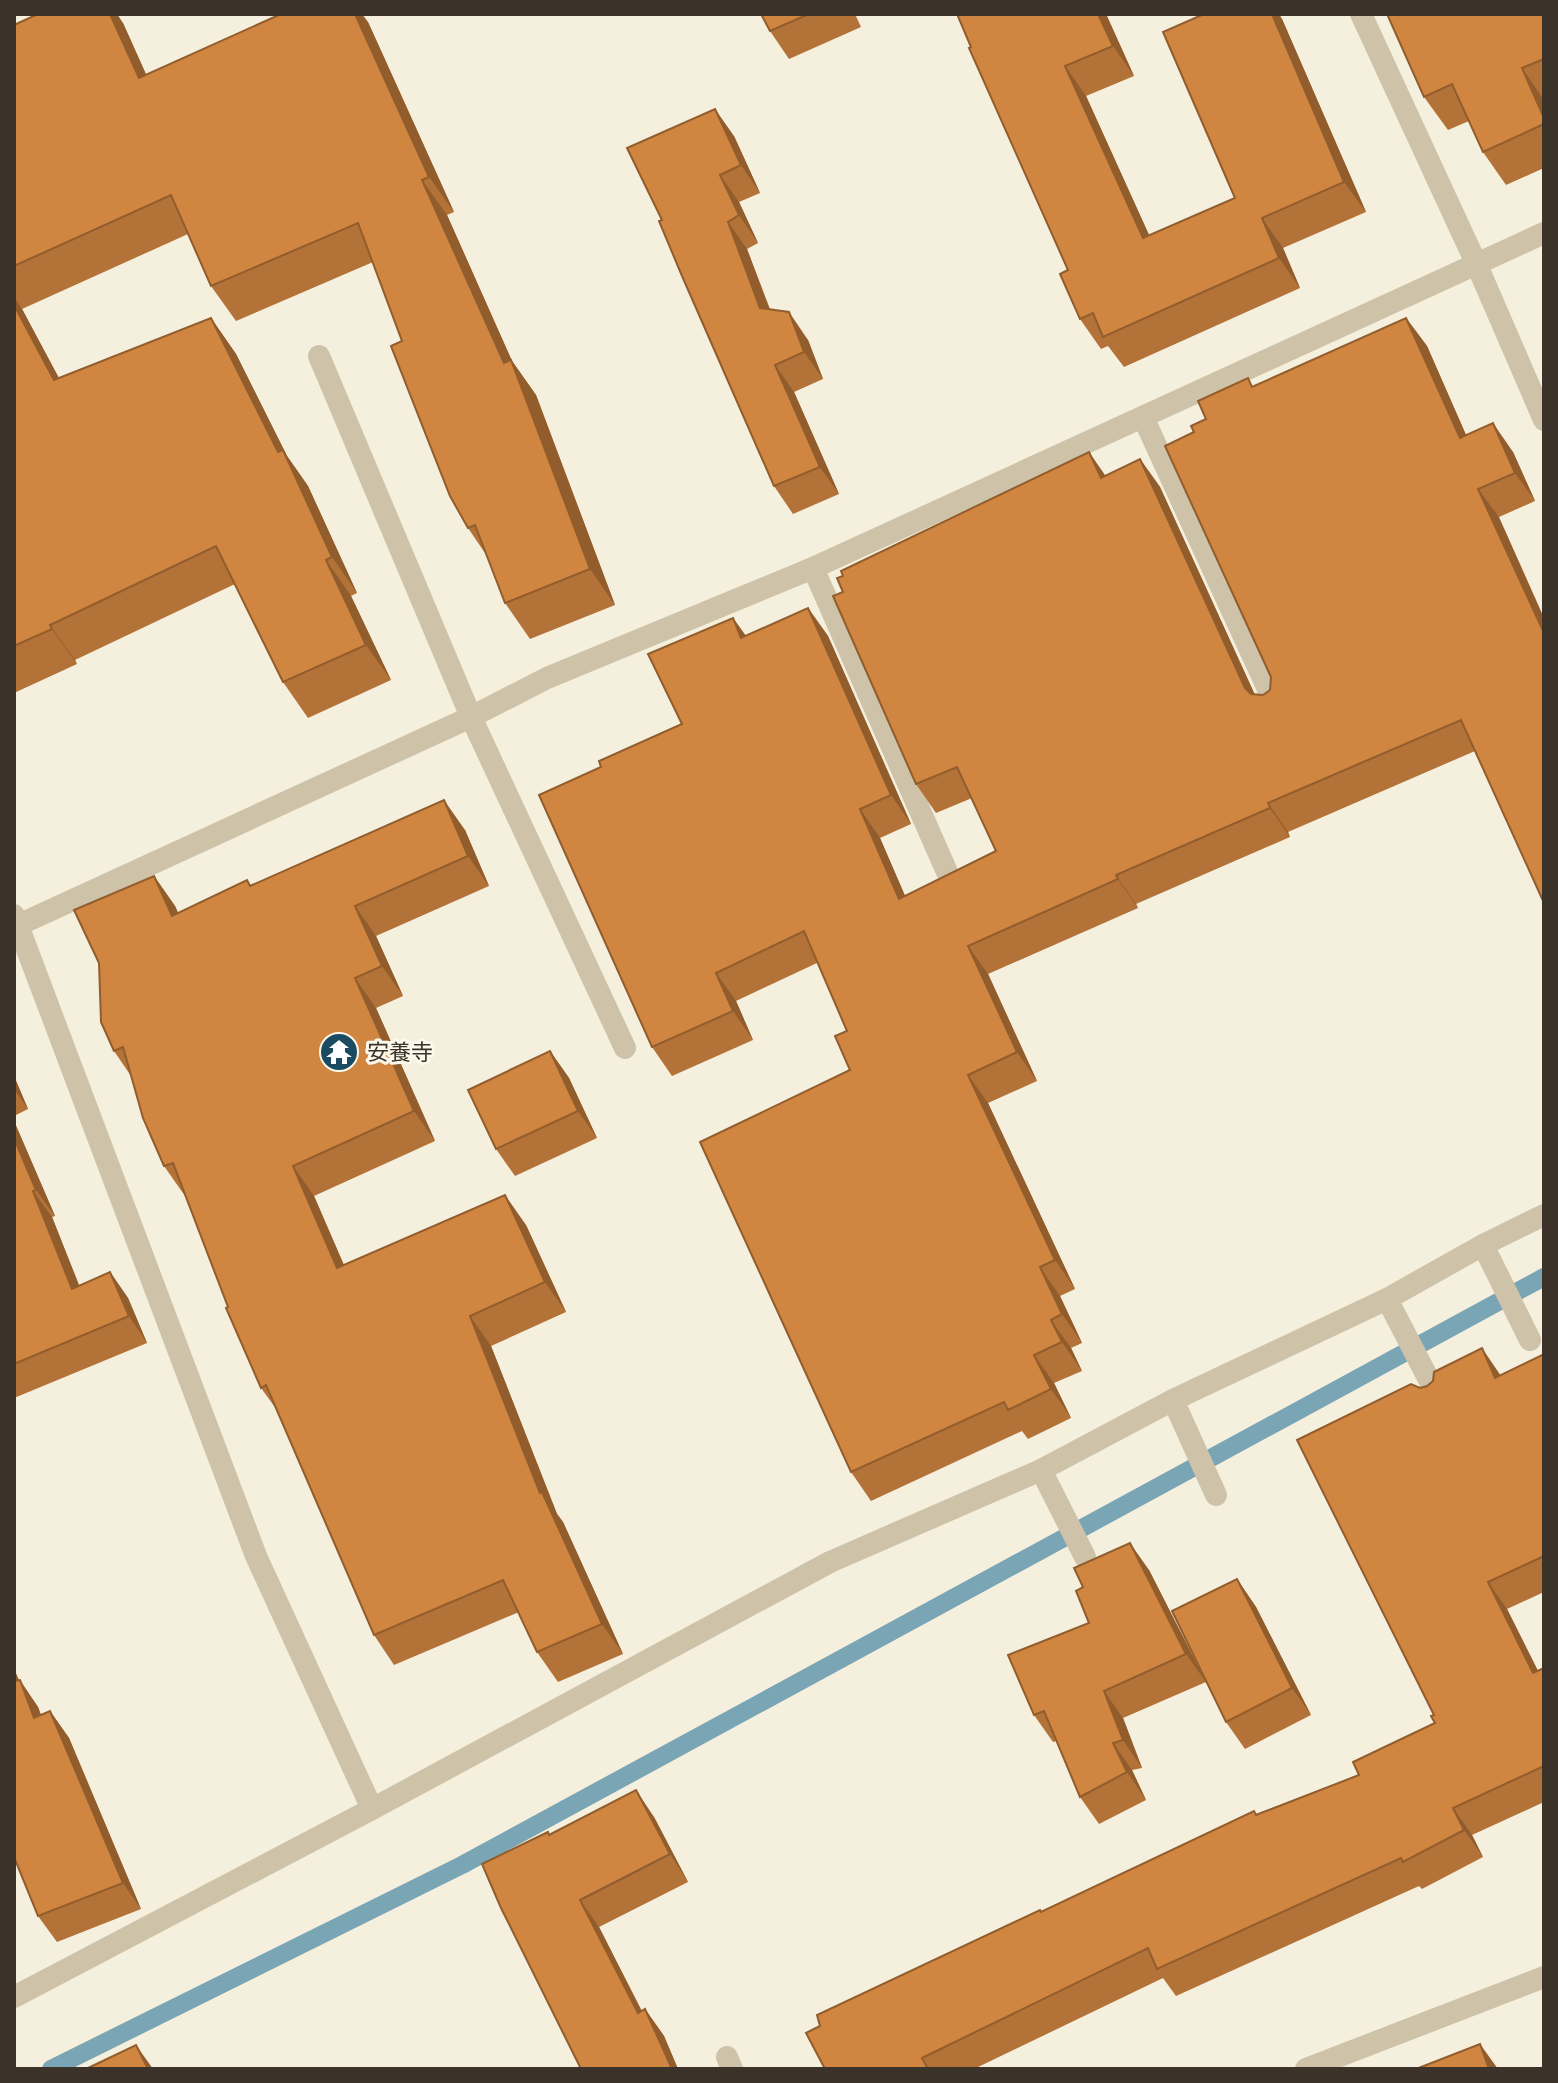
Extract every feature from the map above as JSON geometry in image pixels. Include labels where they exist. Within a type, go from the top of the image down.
[{"type":"street","points":[[1361,14],[1476,263],[1544,420]]},
{"type":"street","points":[[372,1809],[256,1556],[16,922],[471,717],[547,678],[813,568],[1544,233]]},
{"type":"street","points":[[319,356],[471,717],[625,1048]]},
{"type":"street","points":[[1143,417],[1278,711]]},
{"type":"street","points":[[813,568],[947,872]]},
{"type":"street","points":[[14,1997],[372,1809],[830,1562],[1041,1470],[1173,1400],[1387,1299],[1544,1215]]},
{"type":"street","points":[[1483,1245],[1530,1340]]},
{"type":"street","points":[[1387,1299],[1440,1401]]},
{"type":"street","points":[[1173,1400],[1216,1495]]},
{"type":"street","points":[[1041,1470],[1085,1557]]},
{"type":"street","points":[[1306,2069],[1544,1977]]},
{"type":"building","points":[[38,14],[110,14],[139,78],[281,14],[355,14],[429,177],[422,180],[504,363],[511,360],[590,569],[505,603],[475,525],[468,528],[450,496],[391,346],[402,341],[358,223],[211,286],[171,195],[14,266],[14,25]]},
{"type":"building","points":[[761,14],[809,14],[770,31]]},
{"type":"building","points":[[957,14],[1098,14],[1113,46],[1065,66],[1143,238],[1235,198],[1163,32],[1204,14],[1272,14],[1344,182],[1262,218],[1279,258],[1103,337],[1093,313],[1080,319],[1060,274],[1068,270],[969,48]]},
{"type":"building","points":[[1387,14],[1544,14],[1544,59],[1522,68],[1544,124],[1483,152],[1452,84],[1424,97]]},
{"type":"building","points":[[715,109],[741,165],[720,175],[739,215],[728,222],[760,308],[789,312],[804,352],[775,365],[820,467],[774,486],[682,276],[659,221],[662,220],[627,148]]},
{"type":"building","points":[[14,305],[54,380],[211,318],[278,452],[283,450],[332,557],[326,560],[366,645],[283,682],[216,546],[50,625],[52,629],[14,646]]},
{"type":"building","points":[[1406,318],[1460,438],[1493,423],[1515,473],[1478,489],[1544,633],[1544,903],[1461,720],[1268,803],[1270,808],[1116,875],[1118,879],[968,946],[1017,1052],[968,1075],[1055,1260],[1040,1267],[1062,1314],[1051,1320],[1062,1342],[1034,1355],[1051,1389],[1008,1410],[1004,1402],[851,1472],[700,1142],[850,1070],[835,1036],[847,1031],[804,931],[716,973],[733,1011],[652,1047],[539,795],[601,767],[599,761],[682,724],[648,654],[733,618],[741,638],[808,608],[891,795],[860,809],[899,899],[996,851],[957,767],[916,784],[833,596],[843,592],[837,578],[843,576],[841,571],[1089,452],[1101,478],[1140,459],[1245,688],[1251,694],[1263,695],[1270,690],[1271,677],[1165,446],[1194,432],[1191,426],[1206,419],[1198,401],[1248,378],[1252,387]]},
{"type":"building","points":[[444,800],[468,856],[355,906],[382,966],[355,978],[414,1111],[293,1166],[337,1268],[505,1195],[545,1282],[470,1316],[540,1493],[602,1624],[537,1652],[503,1580],[374,1635],[266,1385],[261,1388],[226,1308],[173,1163],[164,1166],[143,1118],[123,1047],[114,1051],[101,1022],[99,963],[74,910],[154,876],[172,916],[247,880],[250,886]]},
{"type":"building","points":[[550,1051],[578,1111],[496,1149],[468,1090]]},
{"type":"building","points":[[14,1138],[72,1289],[110,1272],[129,1316],[14,1364]]},
{"type":"building","points":[[1482,1348],[1495,1378],[1544,1354],[1544,1556],[1488,1582],[1533,1673],[1544,1668],[1544,1766],[1453,1808],[1464,1830],[1403,1862],[1401,1858],[1157,1969],[1148,1948],[922,2058],[928,2069],[825,2069],[806,2033],[820,2026],[817,2015],[1254,1811],[1256,1815],[1359,1775],[1353,1762],[1435,1723],[1431,1716],[1434,1715],[1297,1440],[1411,1384],[1420,1388],[1427,1386],[1433,1381],[1434,1372]]},
{"type":"building","points":[[1130,1543],[1186,1654],[1104,1691],[1123,1740],[1113,1743],[1127,1772],[1080,1797],[1044,1711],[1034,1715],[1008,1655],[1089,1623],[1076,1591],[1083,1587],[1074,1568]]},
{"type":"building","points":[[1237,1579],[1292,1688],[1226,1722],[1172,1611]]},
{"type":"building","points":[[20,1680],[34,1718],[50,1711],[123,1883],[38,1916],[14,1857],[14,1681]]},
{"type":"building","points":[[636,1790],[670,1854],[580,1900],[638,2013],[645,2009],[672,2069],[581,2069],[482,1864],[548,1832],[549,1835]]},
{"type":"building","points":[[1480,2044],[1489,2069],[1416,2069]]},
{"type":"building","points":[[136,2045],[148,2069],[86,2069]]},
{"type":"waterway","points":[[51,2069],[462,1865],[1544,1277]]},
{"type":"place","name":"安養寺","points":[[339,1052]]}]
